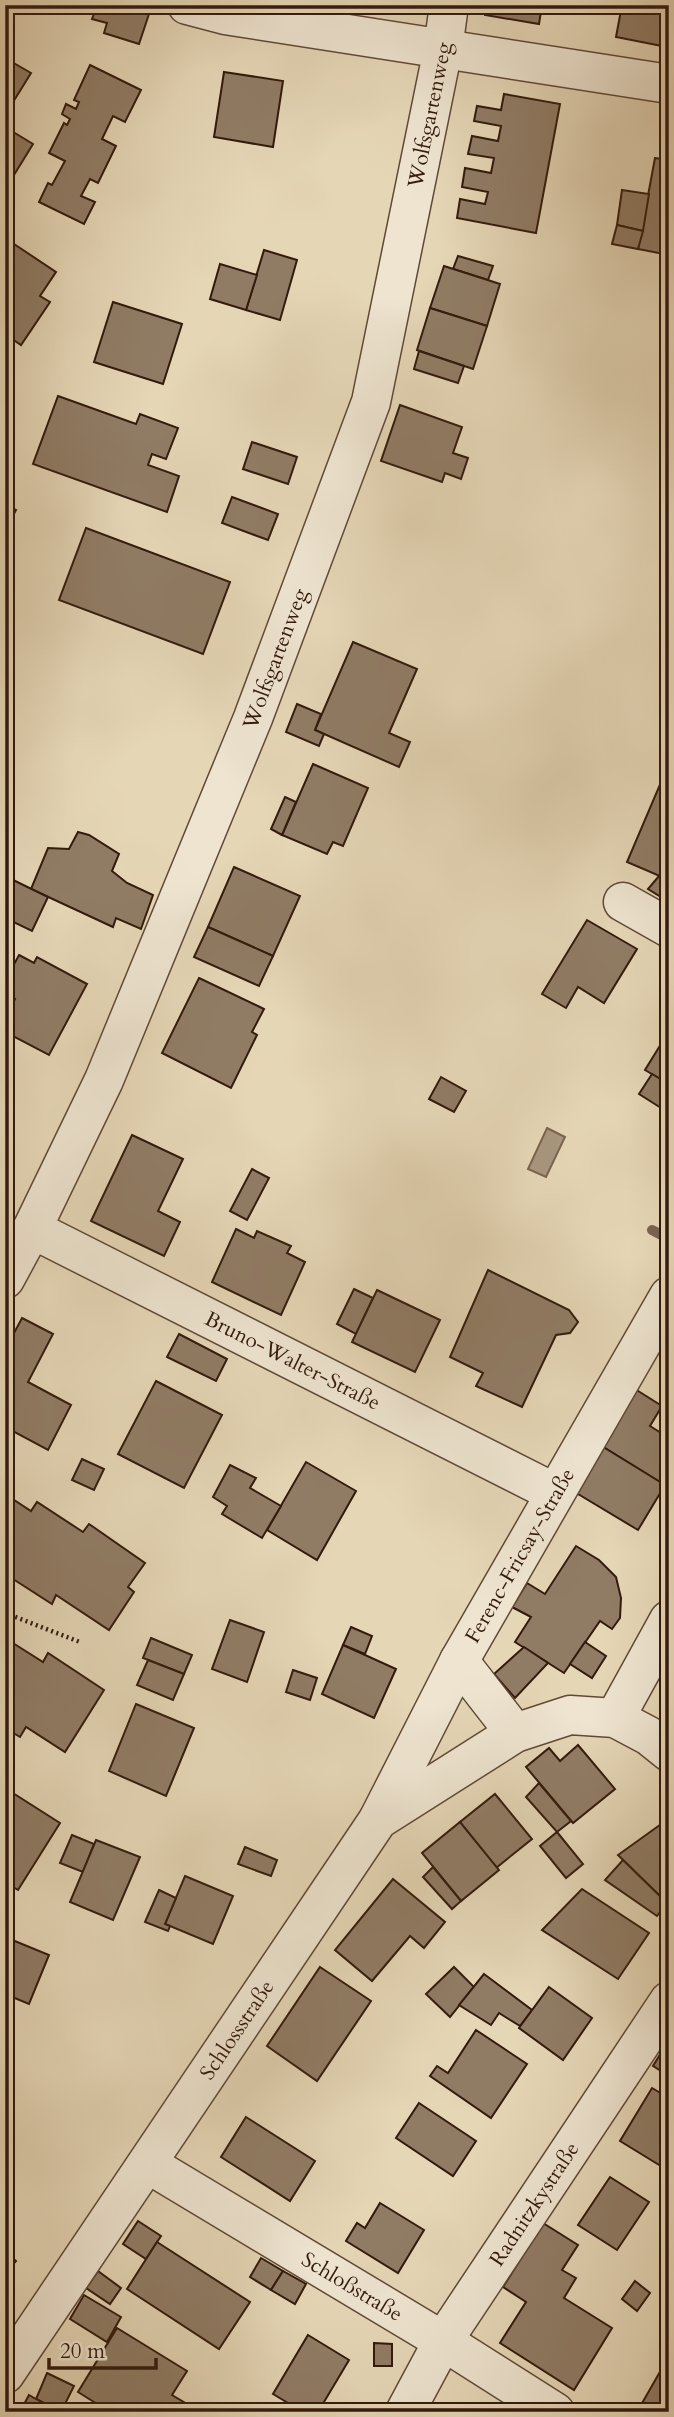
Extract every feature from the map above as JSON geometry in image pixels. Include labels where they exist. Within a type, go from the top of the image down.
[{"type":"street","points":[[187,5],[225,15],[669,84]]},
{"type":"street","name":"Wolfsgartenweg","points":[[5,1279],[104,1080],[248,731],[371,402],[443,49],[449,5]]},
{"type":"street","points":[[623,902],[669,928]]},
{"type":"street","name":"Bruno-Walter-Straße","points":[[32,1229],[555,1493]]},
{"type":"street","name":"Ferenc-Fricsay-Straße","points":[[378,1820],[459,1661],[669,1296]]},
{"type":"street","points":[[615,1718],[669,1620]]},
{"type":"street","points":[[459,1661],[515,1733]]},
{"type":"street","name":"Schlossstraße","points":[[5,2374],[378,1820],[515,1733],[570,1715],[615,1718],[649,1736],[669,1752]]},
{"type":"street","name":"Radnitzkystraße","points":[[405,2412],[443,2341],[669,2001]]},
{"type":"street","name":"Schloßstraße","points":[[148,2164],[443,2341],[555,2412]]},
{"type":"path","points":[[5,1614],[80,1642]]},
{"type":"shaded area","points":[[547,1128],[565,1137],[546,1177],[528,1169]]},
{"type":"building","points":[[112,5],[132,5],[150,11],[139,44],[104,33],[107,23],[92,19],[96,8],[109,12]]},
{"type":"building","points":[[486,5],[542,5],[539,24],[485,15]]},
{"type":"building","points":[[622,5],[669,5],[667,47],[616,37]]},
{"type":"building","points":[[5,58],[31,73],[5,115]]},
{"type":"building","points":[[90,65],[141,90],[125,122],[113,116],[102,139],[116,146],[98,183],[90,179],[81,196],[95,202],[84,224],[39,202],[48,183],[52,185],[65,161],[49,153],[64,123],[67,125],[70,119],[62,114],[66,104],[76,109],[79,102],[74,100]]},
{"type":"building","points":[[224,72],[283,81],[273,147],[214,137]]},
{"type":"building","points":[[504,94],[560,104],[536,233],[457,218],[460,199],[485,204],[488,192],[462,187],[465,168],[491,173],[494,158],[468,154],[472,136],[498,141],[501,126],[474,121],[477,106],[501,110]]},
{"type":"building","points":[[5,127],[33,144],[14,175],[5,170]]},
{"type":"building","points":[[655,158],[669,160],[669,255],[638,249]]},
{"type":"building","points":[[622,190],[649,194],[643,231],[617,225]]},
{"type":"building","points":[[617,225],[643,231],[638,249],[612,244]]},
{"type":"building","points":[[11,242],[56,272],[40,296],[50,302],[21,345],[5,334],[5,250]]},
{"type":"building","points":[[264,250],[297,260],[280,320],[246,310]]},
{"type":"building","points":[[458,256],[493,266],[488,280],[453,269]]},
{"type":"building","points":[[220,264],[257,275],[246,310],[210,299]]},
{"type":"building","points":[[444,266],[500,284],[487,326],[430,308]]},
{"type":"building","points":[[113,302],[182,324],[163,384],[94,362]]},
{"type":"building","points":[[430,308],[487,326],[473,369],[417,350]]},
{"type":"building","points":[[419,351],[464,366],[458,383],[414,369]]},
{"type":"building","points":[[58,396],[136,424],[140,414],[178,428],[166,459],[152,454],[148,465],[179,476],[167,512],[33,464]]},
{"type":"building","points":[[400,405],[462,427],[453,453],[468,458],[461,479],[445,473],[442,482],[381,461]]},
{"type":"building","points":[[252,442],[297,457],[288,484],[243,469]]},
{"type":"building","points":[[232,497],[278,514],[268,540],[222,523]]},
{"type":"building","points":[[5,505],[16,510],[5,531]]},
{"type":"building","points":[[86,528],[230,582],[203,654],[59,600]]},
{"type":"building","points":[[353,642],[417,669],[389,733],[410,742],[399,767],[315,730]]},
{"type":"building","points":[[297,704],[321,714],[315,730],[324,734],[319,746],[286,732]]},
{"type":"building","points":[[313,764],[368,788],[343,846],[333,842],[327,854],[282,835]]},
{"type":"building","points":[[667,768],[669,769],[669,880],[627,862]]},
{"type":"building","points":[[285,797],[296,802],[282,835],[271,829]]},
{"type":"building","points":[[78,832],[89,835],[119,854],[112,871],[127,883],[153,895],[141,929],[116,918],[113,927],[31,889],[48,848],[69,849]]},
{"type":"building","points":[[234,867],[300,896],[273,956],[208,927]]},
{"type":"building","points":[[659,876],[669,880],[669,902],[648,889]]},
{"type":"building","points":[[7,877],[48,897],[32,931],[5,918]]},
{"type":"building","points":[[587,920],[637,949],[604,1003],[578,987],[566,1008],[542,994]]},
{"type":"building","points":[[208,927],[273,956],[259,986],[194,957]]},
{"type":"building","points":[[19,955],[34,963],[37,957],[87,984],[49,1055],[5,1032],[5,1018],[15,999],[5,994],[5,981]]},
{"type":"building","points":[[199,978],[264,1009],[252,1032],[257,1035],[231,1088],[162,1053]]},
{"type":"building","points":[[669,1031],[669,1084],[645,1070]]},
{"type":"building","points":[[652,1074],[669,1084],[669,1113],[639,1094]]},
{"type":"building","points":[[441,1077],[466,1091],[454,1112],[429,1099]]},
{"type":"building","points":[[132,1135],[183,1159],[158,1211],[180,1222],[164,1256],[91,1221]]},
{"type":"building","points":[[252,1169],[269,1178],[247,1220],[230,1211]]},
{"type":"building","points":[[236,1229],[254,1238],[257,1231],[291,1246],[287,1253],[305,1262],[281,1315],[212,1282]]},
{"type":"building","points":[[488,1270],[569,1310],[578,1322],[570,1333],[556,1335],[522,1407],[476,1386],[483,1373],[450,1357]]},
{"type":"building","points":[[354,1289],[373,1298],[356,1334],[337,1324]]},
{"type":"building","points":[[377,1290],[440,1320],[415,1372],[352,1342]]},
{"type":"building","points":[[22,1318],[53,1334],[28,1382],[71,1405],[48,1450],[5,1427],[5,1350]]},
{"type":"building","points":[[179,1334],[227,1359],[216,1381],[167,1357]]},
{"type":"building","points":[[156,1381],[222,1415],[184,1488],[118,1454]]},
{"type":"building","points":[[635,1389],[662,1406],[650,1426],[669,1438],[669,1478],[665,1485],[600,1445]]},
{"type":"building","points":[[600,1445],[665,1485],[638,1530],[573,1491]]},
{"type":"building","points":[[82,1459],[104,1469],[94,1490],[72,1480]]},
{"type":"building","points":[[306,1462],[356,1491],[317,1560],[267,1530]]},
{"type":"building","points":[[230,1465],[256,1478],[250,1488],[281,1506],[262,1538],[222,1514],[227,1506],[213,1497]]},
{"type":"building","points":[[5,1494],[31,1511],[37,1502],[83,1532],[89,1524],[145,1563],[128,1587],[134,1592],[109,1630],[56,1595],[52,1604],[13,1579],[5,1588]]},
{"type":"building","points":[[576,1546],[599,1560],[616,1577],[621,1598],[620,1618],[612,1629],[600,1621],[564,1673],[515,1642],[531,1617],[512,1607],[527,1583],[545,1594]]},
{"type":"building","points":[[230,1620],[264,1632],[247,1682],[212,1669]]},
{"type":"building","points":[[351,1627],[372,1636],[365,1654],[343,1645]]},
{"type":"building","points":[[5,1638],[43,1662],[48,1653],[104,1690],[65,1752],[26,1727],[20,1737],[5,1728]]},
{"type":"building","points":[[151,1638],[192,1655],[184,1674],[143,1658]]},
{"type":"building","points":[[585,1642],[606,1656],[592,1678],[570,1664]]},
{"type":"building","points":[[343,1645],[396,1669],[374,1718],[322,1694]]},
{"type":"building","points":[[524,1647],[548,1663],[515,1698],[494,1674]]},
{"type":"building","points":[[148,1660],[184,1674],[173,1700],[137,1685]]},
{"type":"building","points":[[293,1670],[317,1678],[310,1700],[286,1692]]},
{"type":"building","points":[[136,1704],[194,1728],[166,1796],[109,1771]]},
{"type":"building","points":[[578,1745],[615,1789],[573,1823],[526,1767],[549,1748],[560,1761]]},
{"type":"building","points":[[539,1783],[571,1821],[557,1832],[526,1797]]},
{"type":"building","points":[[5,1788],[60,1823],[18,1890],[5,1882]]},
{"type":"building","points":[[495,1794],[532,1839],[496,1868],[460,1822]]},
{"type":"building","points":[[460,1822],[499,1870],[461,1901],[422,1853]]},
{"type":"building","points":[[664,1822],[669,1827],[667,1903],[618,1855]]},
{"type":"building","points":[[557,1832],[583,1864],[566,1878],[540,1846]]},
{"type":"building","points":[[72,1835],[94,1844],[83,1872],[60,1863]]},
{"type":"building","points":[[96,1840],[140,1857],[113,1920],[70,1902]]},
{"type":"building","points":[[245,1847],[277,1860],[271,1876],[238,1864]]},
{"type":"building","points":[[623,1860],[667,1903],[657,1916],[605,1880]]},
{"type":"building","points":[[433,1867],[461,1901],[452,1909],[423,1877]]},
{"type":"building","points":[[185,1876],[233,1896],[213,1944],[165,1924]]},
{"type":"building","points":[[393,1879],[445,1922],[424,1948],[410,1936],[372,1981],[335,1950]]},
{"type":"building","points":[[582,1889],[649,1933],[618,1979],[542,1930]]},
{"type":"building","points":[[159,1890],[176,1898],[165,1924],[170,1926],[168,1931],[145,1922]]},
{"type":"building","points":[[5,1937],[49,1955],[29,2004],[5,1994]]},
{"type":"building","points":[[320,1967],[371,2001],[317,2081],[267,2046]]},
{"type":"building","points":[[454,1967],[474,1987],[450,2017],[426,1994]]},
{"type":"building","points":[[484,1974],[532,2010],[520,2026],[499,2013],[491,2025],[459,2005]]},
{"type":"building","points":[[549,1987],[592,2018],[563,2060],[519,2028]]},
{"type":"building","points":[[476,2030],[527,2064],[491,2118],[430,2076],[437,2066],[448,2073]]},
{"type":"building","points":[[661,2053],[669,2058],[669,2076],[653,2066]]},
{"type":"building","points":[[652,2088],[669,2098],[669,2171],[620,2141]]},
{"type":"building","points":[[419,2103],[476,2141],[453,2176],[396,2138]]},
{"type":"building","points":[[246,2117],[315,2161],[290,2201],[221,2157]]},
{"type":"building","points":[[610,2177],[649,2202],[617,2250],[578,2225]]},
{"type":"building","points":[[380,2203],[424,2230],[398,2273],[346,2241],[357,2223],[365,2228]]},
{"type":"building","points":[[138,2221],[161,2236],[146,2259],[123,2244]]},
{"type":"building","points":[[543,2223],[578,2245],[562,2270],[576,2278],[564,2298],[612,2328],[574,2390],[500,2343],[526,2302],[503,2287]]},
{"type":"building","points":[[157,2242],[250,2302],[219,2349],[127,2289]]},
{"type":"building","points":[[5,2251],[16,2261],[5,2273]]},
{"type":"building","points":[[261,2258],[283,2271],[271,2290],[250,2277]]},
{"type":"building","points":[[98,2271],[121,2288],[110,2304],[86,2288]]},
{"type":"building","points":[[283,2271],[306,2284],[295,2304],[271,2290]]},
{"type":"building","points":[[635,2281],[650,2293],[637,2311],[622,2299]]},
{"type":"building","points":[[84,2295],[121,2317],[107,2342],[70,2319]]},
{"type":"building","points":[[117,2328],[187,2371],[172,2395],[197,2410],[196,2412],[110,2412],[78,2392]]},
{"type":"building","points":[[308,2335],[349,2360],[318,2412],[303,2412],[273,2394]]},
{"type":"building","points":[[374,2343],[392,2344],[392,2366],[374,2366]]},
{"type":"building","points":[[669,2356],[669,2412],[637,2412]]},
{"type":"building","points":[[47,2373],[74,2386],[61,2412],[36,2399]]},
{"type":"building","points":[[29,2395],[36,2399],[60,2412],[20,2412]]},
{"type":"waterway","points":[[652,1230],[669,1239]]}]
